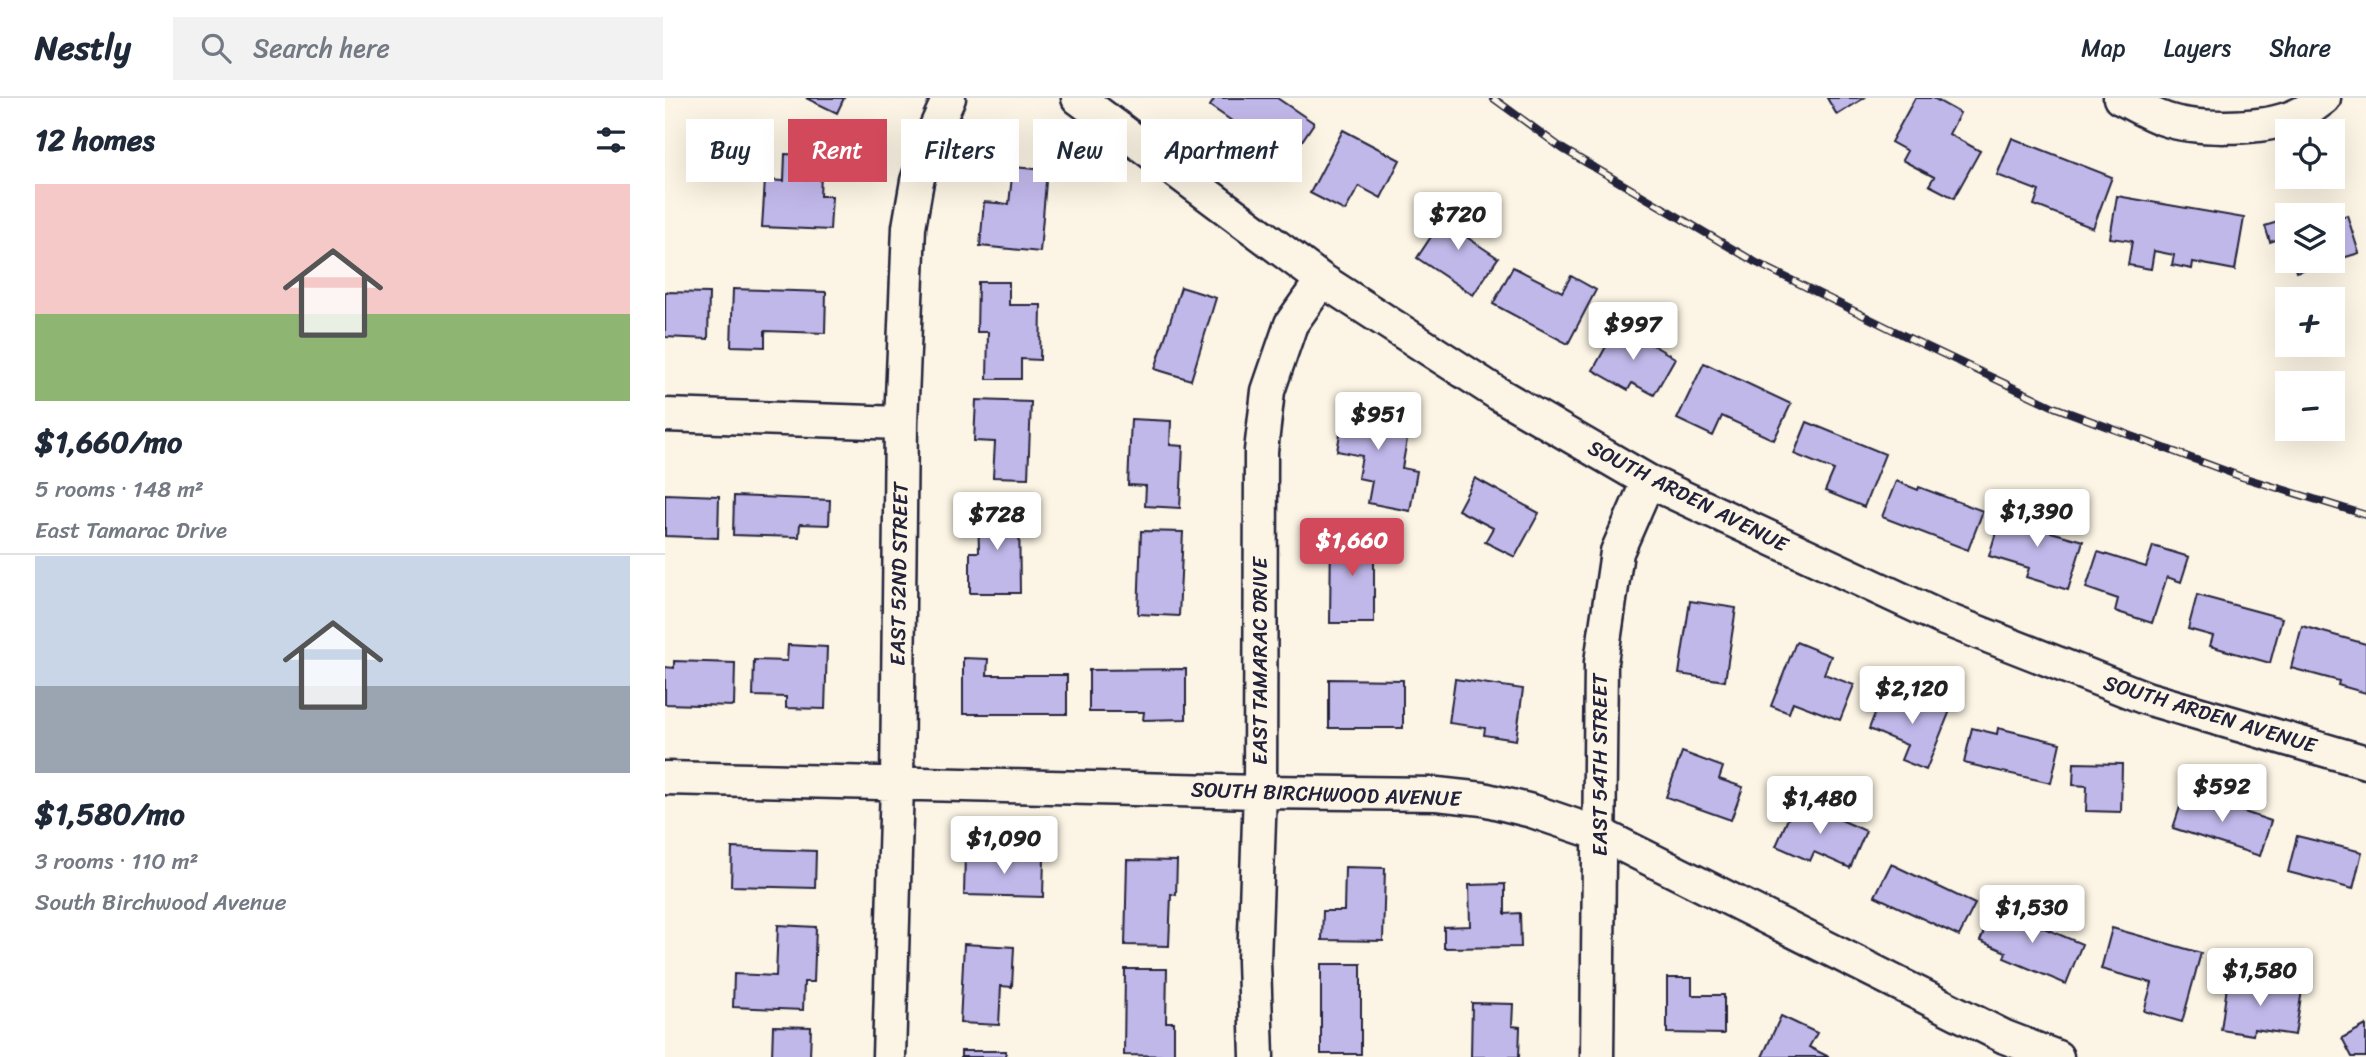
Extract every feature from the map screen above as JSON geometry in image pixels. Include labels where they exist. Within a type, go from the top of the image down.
[{"type":"street","name":"EAST 52ND STREET","points":[[890,1057],[897,783],[901,423],[909,227],[917,181],[949,98]]},
{"type":"street","name":"SOUTH ARDEN AVENUE","points":[[1078,98],[1322,279],[1500,395],[1648,481],[1942,618],[2146,698],[2366,761]]},
{"type":"street","points":[[2120,98],[2164,119],[2191,126],[2218,127],[2286,120],[2324,98]]},
{"type":"street","name":"EAST TAMARAC DRIVE","points":[[1257,1057],[1254,961],[1260,792],[1261,451],[1268,391],[1291,324],[1322,279]]},
{"type":"street","points":[[665,415],[901,423]]},
{"type":"street","name":"EAST 54TH STREET","points":[[1597,1057],[1601,662],[1617,552],[1648,481]]},
{"type":"street","name":"SOUTH BIRCHWOOD AVENUE","points":[[665,778],[1437,794],[1483,799],[1532,811],[1600,834],[2004,1037],[2057,1057]]},
{"type":"building","points":[[806,98],[844,98],[837,113]]},
{"type":"building","points":[[1215,98],[1277,98],[1314,123],[1302,141],[1302,119],[1229,119],[1210,106]]},
{"type":"building","points":[[1827,98],[1864,98],[1837,115]]},
{"type":"building","points":[[1915,98],[1933,98],[1960,113],[1949,134],[1980,151],[1954,198],[1929,185],[1934,177],[1902,160],[1907,151],[1891,142]]},
{"type":"building","points":[[1343,130],[1400,160],[1381,198],[1359,186],[1345,211],[1310,193]]},
{"type":"building","points":[[2012,138],[2112,177],[2093,228],[2034,205],[2039,191],[1997,175]]},
{"type":"building","points":[[785,154],[788,154],[788,182],[821,182],[820,196],[832,196],[830,230],[762,227],[765,182],[784,181]]},
{"type":"building","points":[[1019,168],[1033,169],[1033,182],[1046,182],[1040,252],[980,246],[984,202],[1009,204],[1011,182],[1019,182]]},
{"type":"building","points":[[2117,196],[2244,218],[2235,270],[2193,262],[2192,269],[2172,265],[2174,255],[2154,251],[2151,269],[2128,265],[2132,241],[2110,238]]},
{"type":"building","points":[[1452,205],[1478,222],[1468,238],[1498,258],[1473,295],[1417,258]]},
{"type":"building","points":[[2347,215],[2359,253],[2345,257]]},
{"type":"building","points":[[2275,223],[2275,240],[2270,242],[2265,226]]},
{"type":"building","points":[[1513,267],[1562,292],[1571,276],[1596,290],[1568,344],[1493,304]]},
{"type":"building","points":[[978,282],[1009,282],[1009,305],[1041,305],[1040,360],[1021,359],[1021,379],[987,379],[988,332],[977,332]]},
{"type":"building","points":[[1181,287],[1216,298],[1191,380],[1155,369]]},
{"type":"building","points":[[733,289],[826,292],[825,333],[765,331],[765,347],[731,346]]},
{"type":"building","points":[[665,292],[709,293],[708,339],[665,337]]},
{"type":"building","points":[[1618,325],[1675,358],[1654,395],[1632,383],[1628,390],[1593,370]]},
{"type":"building","points":[[1704,363],[1791,404],[1774,440],[1722,416],[1713,436],[1677,419]]},
{"type":"building","points":[[1347,395],[1381,401],[1378,417],[1410,423],[1402,468],[1417,471],[1410,511],[1368,503],[1372,481],[1358,478],[1362,456],[1337,451]]},
{"type":"building","points":[[976,400],[1031,402],[1028,478],[993,477],[995,442],[974,441]]},
{"type":"building","points":[[1131,419],[1171,421],[1170,445],[1183,446],[1180,508],[1145,506],[1146,486],[1128,485]]},
{"type":"building","points":[[1807,422],[1885,454],[1864,507],[1825,491],[1834,470],[1794,454]]},
{"type":"building","points":[[1475,478],[1539,513],[1515,557],[1485,542],[1493,528],[1458,510]]},
{"type":"building","points":[[1896,481],[1983,511],[1968,550],[1882,517]]},
{"type":"building","points":[[665,494],[719,496],[718,538],[665,536]]},
{"type":"building","points":[[734,496],[830,500],[829,525],[800,524],[799,537],[733,535]]},
{"type":"building","points":[[1019,506],[1020,593],[970,593],[970,552],[979,552],[978,507]]},
{"type":"building","points":[[2029,510],[2055,519],[2051,532],[2083,541],[2068,590],[2026,577],[2029,568],[1989,556],[2001,515],[2025,522]]},
{"type":"building","points":[[1141,531],[1183,532],[1179,616],[1138,614]]},
{"type":"building","points":[[1331,532],[1374,532],[1374,623],[1330,623]]},
{"type":"building","points":[[2153,546],[2189,557],[2181,582],[2167,577],[2152,623],[2115,611],[2118,599],[2086,588],[2098,552],[2146,567]]},
{"type":"building","points":[[2197,595],[2282,618],[2270,663],[2210,646],[2213,636],[2188,629]]},
{"type":"building","points":[[1690,601],[1736,608],[1725,681],[1679,674]]},
{"type":"building","points":[[2302,626],[2366,644],[2366,693],[2338,685],[2339,681],[2291,668]]},
{"type":"building","points":[[1796,642],[1831,656],[1824,674],[1854,685],[1840,720],[1793,702],[1789,713],[1771,706]]},
{"type":"building","points":[[788,645],[827,647],[825,709],[786,708],[786,697],[753,696],[754,660],[787,661]]},
{"type":"building","points":[[963,658],[988,659],[987,675],[1067,675],[1067,714],[963,714]]},
{"type":"building","points":[[674,661],[735,663],[734,706],[665,704],[665,667],[674,668]]},
{"type":"building","points":[[1186,669],[1186,719],[1143,720],[1144,712],[1089,712],[1089,670]]},
{"type":"building","points":[[1329,679],[1403,680],[1403,728],[1329,728]]},
{"type":"building","points":[[1455,679],[1523,689],[1516,740],[1484,735],[1485,728],[1449,723]]},
{"type":"building","points":[[1883,692],[1910,703],[1914,693],[1951,708],[1926,770],[1901,760],[1907,745],[1869,729]]},
{"type":"building","points":[[1972,728],[1997,734],[1998,728],[2060,743],[2051,783],[1964,763]]},
{"type":"building","points":[[1682,752],[1723,767],[1719,779],[1743,787],[1731,820],[1666,797]]},
{"type":"building","points":[[2074,763],[2122,764],[2121,812],[2086,811],[2087,786],[2073,785]]},
{"type":"building","points":[[2185,792],[2271,821],[2260,856],[2173,828]]},
{"type":"building","points":[[1796,800],[1866,831],[1850,868],[1814,852],[1810,861],[1776,846]]},
{"type":"building","points":[[2297,836],[2362,852],[2353,889],[2288,872]]},
{"type":"building","points":[[732,848],[816,851],[815,888],[731,886]]},
{"type":"building","points":[[965,854],[1044,856],[1043,897],[964,895]]},
{"type":"building","points":[[1127,860],[1177,861],[1176,895],[1171,894],[1169,946],[1125,945]]},
{"type":"building","points":[[1891,864],[1975,904],[1959,936],[1875,896]]},
{"type":"building","points":[[1345,867],[1385,868],[1383,941],[1322,940],[1323,911],[1344,911]]},
{"type":"building","points":[[1505,884],[1505,914],[1520,913],[1521,947],[1444,948],[1444,927],[1470,926],[1469,885]]},
{"type":"building","points":[[1994,907],[2082,944],[2066,984],[2004,958],[2006,952],[1980,941]]},
{"type":"building","points":[[778,925],[816,927],[814,982],[804,982],[803,1010],[733,1007],[734,974],[776,976]]},
{"type":"building","points":[[2112,928],[2201,953],[2182,1022],[2144,1011],[2152,983],[2101,969]]},
{"type":"building","points":[[964,944],[1014,947],[1012,987],[1001,986],[999,1025],[960,1023]]},
{"type":"building","points":[[1321,964],[1361,964],[1361,1054],[1321,1054]]},
{"type":"building","points":[[1125,969],[1167,969],[1166,1022],[1174,1022],[1174,1056],[1124,1055]]},
{"type":"building","points":[[1667,978],[1692,978],[1692,995],[1724,995],[1724,1034],[1667,1033]]},
{"type":"building","points":[[2228,979],[2302,990],[2295,1035],[2254,1029],[2253,1035],[2221,1030]]},
{"type":"building","points":[[1472,1003],[1513,1004],[1512,1026],[1520,1027],[1519,1057],[1471,1057]]},
{"type":"building","points":[[1781,1016],[1817,1033],[1809,1047],[1829,1057],[1762,1057]]},
{"type":"building","points":[[2366,1025],[2366,1057],[2352,1057],[2342,1038]]},
{"type":"building","points":[[773,1026],[811,1027],[810,1057],[772,1057]]},
{"type":"building","points":[[961,1051],[1006,1051],[1006,1057],[961,1057]]},
{"type":"railway","points":[[1493,98],[1563,149],[1755,262],[1903,335],[2054,407],[2242,477],[2366,515]]}]
